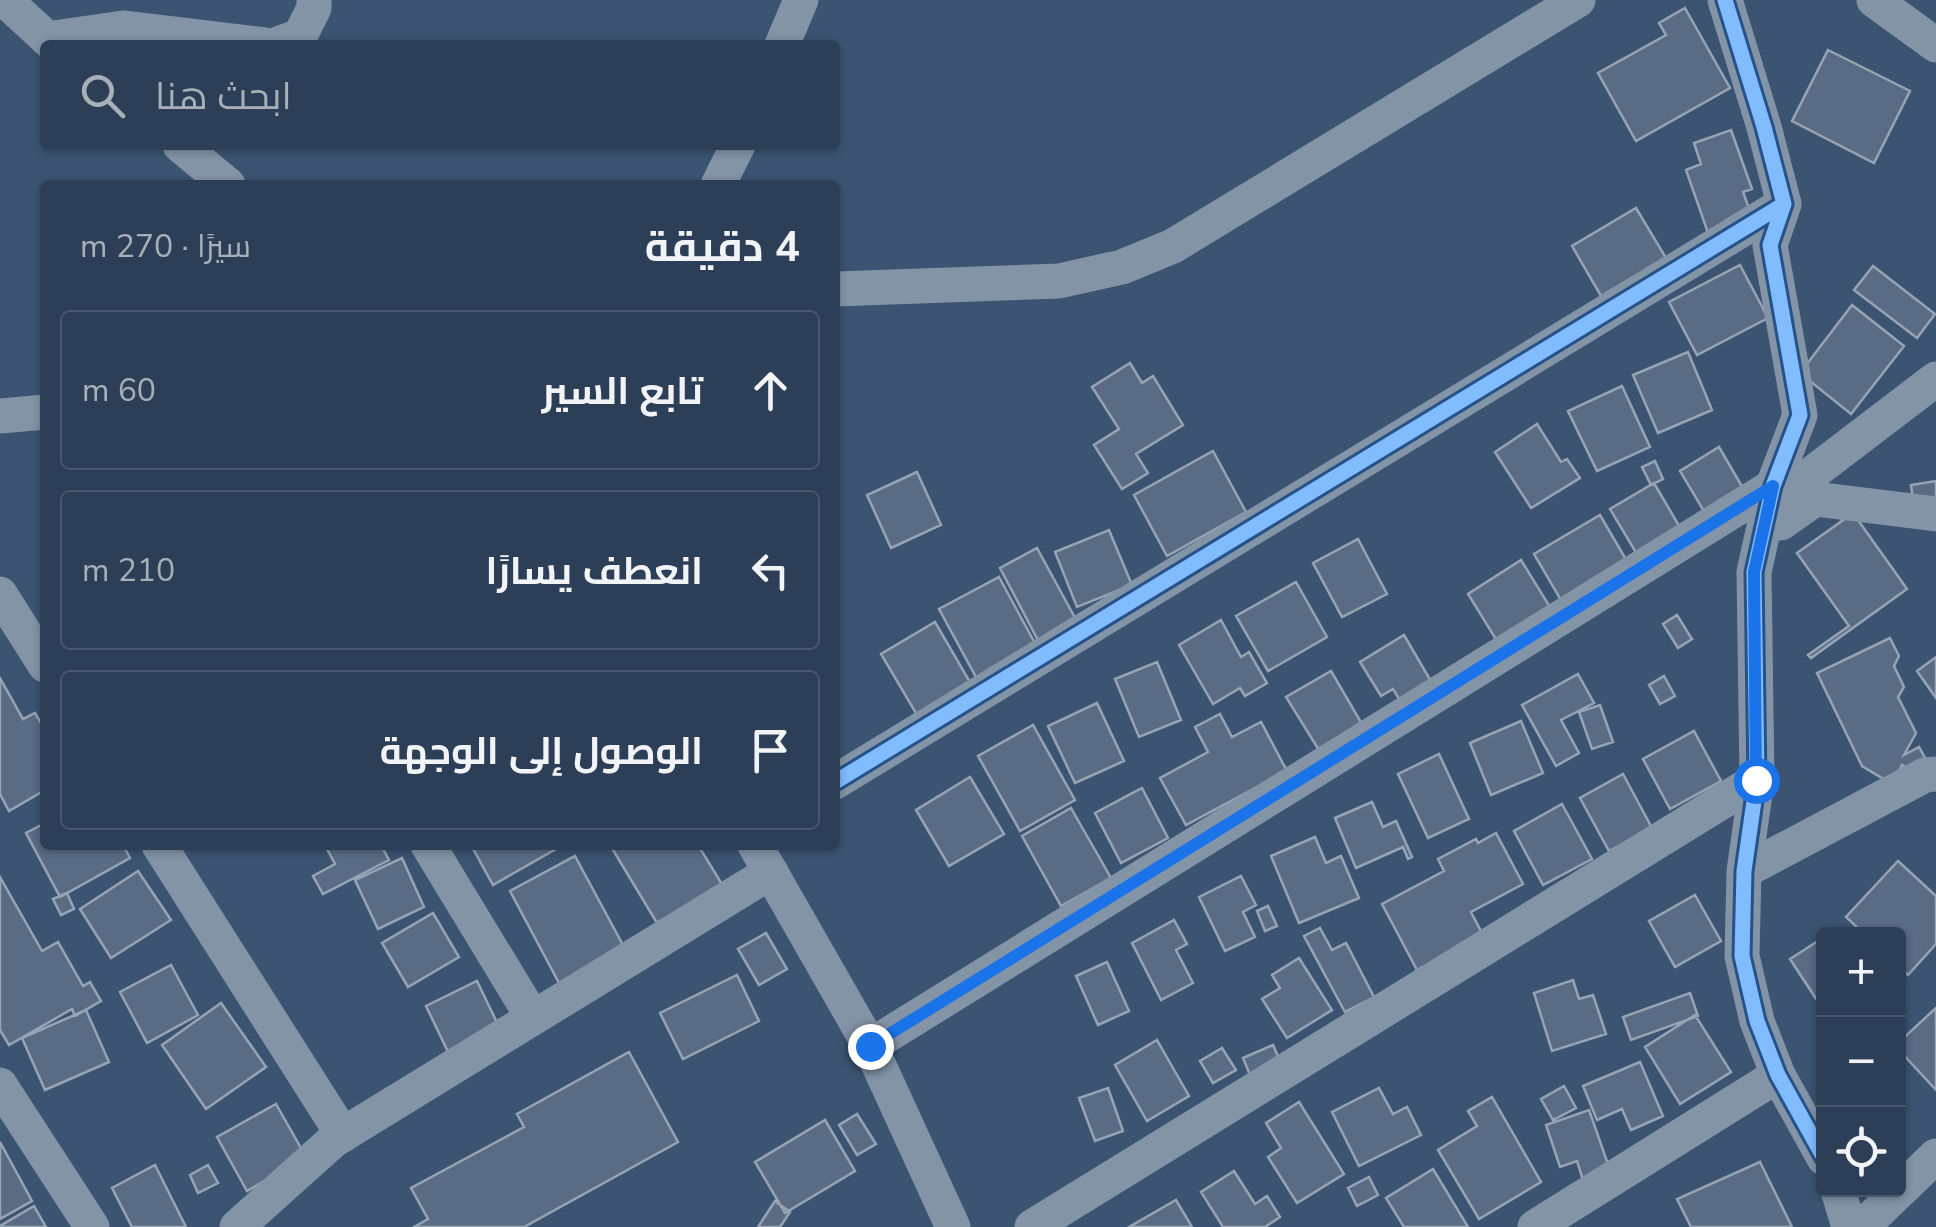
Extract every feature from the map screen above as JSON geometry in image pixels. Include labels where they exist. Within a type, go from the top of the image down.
[{"type":"street","points":[[5,0],[48,40]]},
{"type":"street","points":[[289,40],[300,36],[314,0]]},
{"type":"street","points":[[784,40],[801,0]]},
{"type":"street","points":[[840,289],[1059,281],[1122,268],[1172,246],[1578,0]]},
{"type":"street","points":[[1725,0],[1760,110],[1784,204],[1770,246],[1800,415],[1767,510],[1754,572],[1756,780],[1744,871],[1742,956],[1757,1021],[1778,1075],[1816,1144]]},
{"type":"street","points":[[1874,0],[1936,45]]},
{"type":"street","points":[[60,40],[122,28],[223,40]]},
{"type":"street","points":[[186,150],[222,180]]},
{"type":"street","points":[[720,180],[736,150]]},
{"type":"street","points":[[840,779],[1784,204]]},
{"type":"street","points":[[870,1046],[1767,510],[1936,378]]},
{"type":"street","points":[[0,416],[40,412]]},
{"type":"street","points":[[1767,510],[1814,500],[1936,514]]},
{"type":"street","points":[[0,594],[40,657]]},
{"type":"street","points":[[1744,871],[1925,775],[1936,774]]},
{"type":"street","points":[[1032,1227],[1756,780]]},
{"type":"street","points":[[162,850],[343,1135]]},
{"type":"street","points":[[431,850],[534,1018]]},
{"type":"street","points":[[237,1227],[343,1135],[534,1018],[763,859],[870,1046],[952,1227]]},
{"type":"street","points":[[1535,1227],[1778,1075]]},
{"type":"street","points":[[0,1084],[92,1227]]},
{"type":"street","points":[[1862,1227],[1936,1156]]},
{"type":"street","points":[[1840,1197],[1849,1227]]},
{"type":"building","points":[[1685,8],[1730,88],[1636,141],[1598,73],[1666,35],[1659,23]]},
{"type":"building","points":[[1828,50],[1910,91],[1874,163],[1792,121]]},
{"type":"building","points":[[1731,130],[1752,189],[1743,192],[1752,217],[1708,233],[1686,170],[1701,164],[1694,143]]},
{"type":"building","points":[[1636,208],[1666,258],[1601,296],[1572,246]]},
{"type":"building","points":[[1740,265],[1768,318],[1697,355],[1669,302]]},
{"type":"building","points":[[1873,266],[1935,314],[1917,338],[1854,290]]},
{"type":"building","points":[[1852,305],[1904,346],[1851,414],[1800,373]]},
{"type":"building","points":[[1688,352],[1712,410],[1658,433],[1633,375]]},
{"type":"building","points":[[1130,363],[1142,383],[1153,376],[1183,425],[1136,454],[1148,473],[1122,489],[1094,445],[1119,429],[1092,387]]},
{"type":"building","points":[[1622,386],[1650,447],[1597,471],[1568,411]]},
{"type":"building","points":[[1537,424],[1561,462],[1567,459],[1580,478],[1531,508],[1495,452]]},
{"type":"building","points":[[1719,447],[1747,495],[1708,518],[1680,471]]},
{"type":"building","points":[[1213,451],[1246,512],[1167,556],[1134,495]]},
{"type":"building","points":[[1655,461],[1663,479],[1651,485],[1642,467]]},
{"type":"building","points":[[917,472],[941,525],[891,548],[867,495]]},
{"type":"building","points":[[1936,481],[1936,504],[1914,507],[1911,485]]},
{"type":"building","points":[[1654,483],[1685,536],[1641,561],[1610,509]]},
{"type":"building","points":[[1853,513],[1907,589],[1811,658],[1808,655],[1849,626],[1797,553]]},
{"type":"building","points":[[1600,515],[1631,568],[1565,607],[1534,554]]},
{"type":"building","points":[[1109,530],[1132,585],[1077,607],[1055,552]]},
{"type":"building","points":[[1358,539],[1387,594],[1342,617],[1313,563]]},
{"type":"building","points":[[1037,548],[1080,627],[1042,648],[1000,568]]},
{"type":"building","points":[[1521,560],[1550,607],[1497,641],[1468,594]]},
{"type":"building","points":[[999,577],[1037,647],[977,679],[939,609]]},
{"type":"building","points":[[1296,582],[1327,637],[1268,671],[1236,616]]},
{"type":"building","points":[[1677,615],[1692,639],[1678,648],[1663,624]]},
{"type":"building","points":[[1221,620],[1241,657],[1249,652],[1267,683],[1245,696],[1240,688],[1213,704],[1179,645]]},
{"type":"building","points":[[935,622],[974,689],[920,720],[881,654]]},
{"type":"building","points":[[1404,635],[1435,688],[1404,707],[1393,689],[1381,696],[1360,662]]},
{"type":"building","points":[[1890,638],[1899,656],[1894,666],[1904,687],[1898,697],[1916,733],[1904,755],[1919,747],[1925,758],[1916,773],[1902,765],[1892,784],[1862,766],[1817,673]]},
{"type":"building","points":[[1936,657],[1936,698],[1917,671]]},
{"type":"building","points":[[1157,662],[1181,720],[1139,737],[1115,679]]},
{"type":"building","points":[[1331,671],[1365,729],[1322,755],[1286,697]]},
{"type":"building","points":[[1578,674],[1594,703],[1561,720],[1579,753],[1556,766],[1522,705]]},
{"type":"building","points":[[1664,676],[1675,696],[1660,704],[1649,685]]},
{"type":"building","points":[[0,678],[23,719],[35,713],[40,722],[40,793],[9,811],[0,794]]},
{"type":"building","points":[[1097,703],[1124,761],[1075,783],[1048,726]]},
{"type":"building","points":[[1600,705],[1613,742],[1592,749],[1579,712]]},
{"type":"building","points":[[1220,714],[1232,737],[1261,722],[1287,771],[1186,825],[1160,778],[1208,752],[1195,727]]},
{"type":"building","points":[[1521,721],[1543,773],[1491,795],[1470,743]]},
{"type":"building","points":[[1033,725],[1075,800],[1020,831],[978,756]]},
{"type":"building","points":[[1694,731],[1721,781],[1670,809],[1643,759]]},
{"type":"building","points":[[1439,754],[1469,819],[1428,838],[1398,774]]},
{"type":"building","points":[[1623,774],[1652,828],[1609,851],[1580,798]]},
{"type":"building","points":[[970,777],[1004,834],[949,866],[916,810]]},
{"type":"building","points":[[1142,788],[1168,838],[1121,863],[1095,813]]},
{"type":"building","points":[[1372,802],[1383,827],[1396,821],[1412,857],[1408,859],[1403,847],[1356,868],[1335,818]]},
{"type":"building","points":[[1562,804],[1592,859],[1543,885],[1514,831]]},
{"type":"building","points":[[1071,808],[1111,878],[1061,906],[1022,836]]},
{"type":"building","points":[[40,826],[40,850],[126,850],[130,858],[60,897],[26,833]]},
{"type":"building","points":[[1496,833],[1523,884],[1471,912],[1483,935],[1417,970],[1382,904],[1444,871],[1438,859]]},
{"type":"building","points":[[1315,837],[1326,863],[1341,856],[1359,898],[1299,923],[1271,856]]},
{"type":"building","points":[[328,850],[384,850],[389,860],[323,894],[313,876],[335,864]]},
{"type":"building","points":[[474,850],[554,850],[493,885]]},
{"type":"building","points":[[613,850],[701,850],[728,894],[663,933]]},
{"type":"building","points":[[575,856],[624,947],[559,983],[510,891]]},
{"type":"building","points":[[402,858],[424,907],[378,929],[355,880]]},
{"type":"building","points":[[1898,861],[1936,896],[1936,944],[1908,975],[1906,927],[1857,927],[1846,917]]},
{"type":"building","points":[[138,871],[171,920],[111,958],[80,909]]},
{"type":"building","points":[[1241,876],[1256,905],[1243,912],[1255,937],[1225,951],[1199,897]]},
{"type":"building","points":[[0,877],[42,951],[58,942],[83,986],[90,982],[101,1001],[75,1016],[72,1009],[9,1045],[0,1030]]},
{"type":"building","points":[[67,893],[74,909],[61,915],[53,899]]},
{"type":"building","points":[[1695,895],[1721,941],[1675,967],[1649,921]]},
{"type":"building","points":[[1268,906],[1277,926],[1265,931],[1257,911]]},
{"type":"building","points":[[433,913],[459,957],[408,987],[382,943]]},
{"type":"building","points":[[1174,920],[1187,944],[1176,950],[1193,983],[1161,1000],[1132,943]]},
{"type":"building","points":[[1320,928],[1332,950],[1346,943],[1374,997],[1345,1012],[1304,936]]},
{"type":"building","points":[[766,933],[787,969],[759,985],[738,949]]},
{"type":"building","points":[[1816,942],[1816,999],[1790,959]]},
{"type":"building","points":[[1299,958],[1332,1010],[1287,1038],[1262,999],[1280,988],[1272,975]]},
{"type":"building","points":[[1107,962],[1129,1011],[1098,1025],[1076,976]]},
{"type":"building","points":[[171,965],[198,1015],[147,1043],[120,992]]},
{"type":"building","points":[[737,975],[759,1021],[683,1059],[660,1013]]},
{"type":"building","points":[[1573,980],[1579,999],[1593,995],[1606,1034],[1552,1051],[1534,993]]},
{"type":"building","points":[[477,981],[502,1033],[451,1058],[426,1006]]},
{"type":"building","points":[[1690,993],[1698,1016],[1631,1040],[1623,1017]]},
{"type":"building","points":[[221,1003],[266,1067],[206,1109],[162,1045]]},
{"type":"building","points":[[1936,1008],[1936,1090],[1906,1058],[1906,1036]]},
{"type":"building","points":[[86,1010],[109,1062],[45,1090],[22,1038]]},
{"type":"building","points":[[1695,1015],[1731,1072],[1680,1104],[1645,1047]]},
{"type":"building","points":[[1157,1040],[1189,1096],[1147,1121],[1115,1065]]},
{"type":"building","points":[[1273,1045],[1280,1061],[1250,1075],[1243,1058]]},
{"type":"building","points":[[1222,1048],[1236,1070],[1213,1083],[1200,1061]]},
{"type":"building","points":[[629,1052],[678,1142],[524,1227],[414,1227],[428,1219],[411,1188],[524,1127],[517,1114]]},
{"type":"building","points":[[1640,1062],[1663,1116],[1631,1130],[1622,1109],[1597,1120],[1583,1086]]},
{"type":"building","points":[[1564,1086],[1576,1108],[1553,1120],[1541,1099]]},
{"type":"building","points":[[1108,1088],[1123,1131],[1095,1141],[1079,1098]]},
{"type":"building","points":[[1379,1088],[1393,1114],[1407,1107],[1421,1135],[1359,1166],[1332,1112]]},
{"type":"building","points":[[1492,1097],[1541,1182],[1479,1219],[1438,1150],[1477,1126],[1468,1111]]},
{"type":"building","points":[[1299,1102],[1344,1174],[1297,1203],[1268,1157],[1281,1148],[1266,1123]]},
{"type":"building","points":[[276,1104],[306,1157],[247,1191],[217,1137]]},
{"type":"building","points":[[1589,1110],[1610,1170],[1583,1180],[1577,1161],[1560,1167],[1546,1125]]},
{"type":"building","points":[[857,1114],[876,1144],[857,1155],[839,1125]]},
{"type":"building","points":[[825,1120],[855,1171],[785,1213],[755,1162]]},
{"type":"building","points":[[0,1142],[32,1201],[0,1219]]},
{"type":"building","points":[[1760,1162],[1792,1227],[1691,1227],[1677,1199]]},
{"type":"building","points":[[155,1165],[186,1227],[132,1227],[112,1188]]},
{"type":"building","points":[[208,1165],[218,1183],[198,1193],[190,1175]]},
{"type":"building","points":[[1433,1169],[1468,1227],[1404,1227],[1386,1198]]},
{"type":"building","points":[[1234,1171],[1255,1204],[1267,1196],[1280,1217],[1265,1227],[1223,1227],[1201,1192]]},
{"type":"building","points":[[1369,1177],[1378,1195],[1357,1206],[1348,1188]]},
{"type":"building","points":[[1176,1200],[1192,1227],[1129,1227]]},
{"type":"building","points":[[775,1201],[790,1212],[780,1227],[758,1227]]},
{"type":"building","points":[[34,1206],[46,1227],[0,1227],[0,1226]]},
{"type":"cycle path","points":[[1725,0],[1784,204],[1770,245],[1800,415],[1773,486],[1754,572],[1757,780],[1744,871],[1742,956],[1757,1021],[1778,1075],[1816,1144]]},
{"type":"cycle path","points":[[840,779],[1784,204]]},
{"type":"route","points":[[870,1046],[1773,486],[1754,572],[1756,780]]}]
